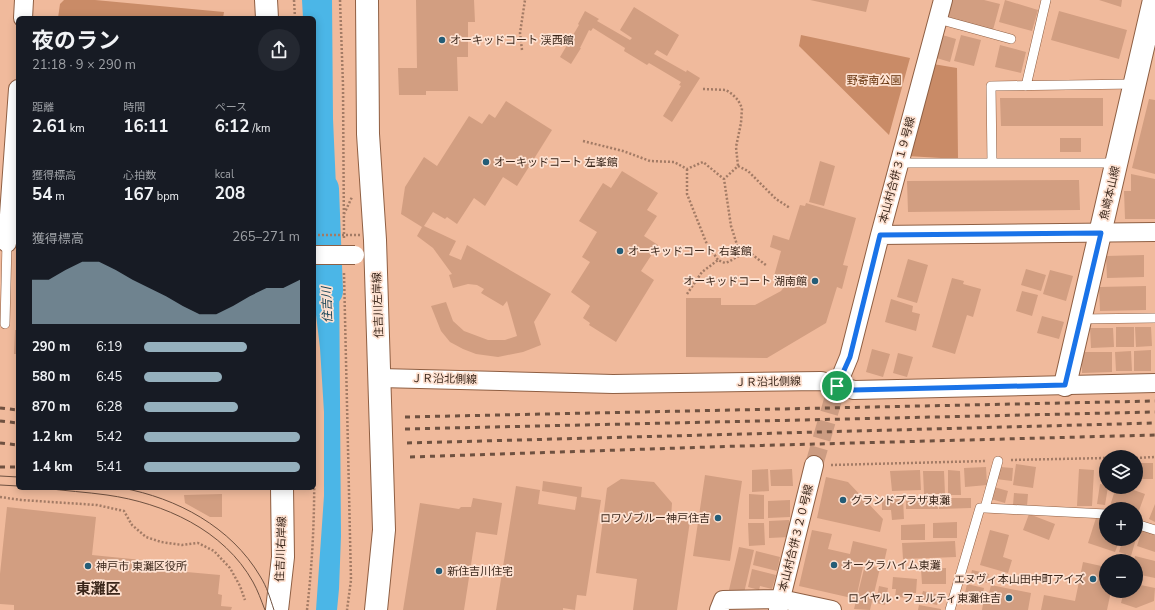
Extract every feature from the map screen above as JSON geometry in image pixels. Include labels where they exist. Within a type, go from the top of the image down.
[{"type":"street","points":[[23,16],[24,0]]},
{"type":"street","points":[[266,0],[267,16]]},
{"type":"street","name":"住吉川左岸線","points":[[367,0],[368,134],[358,251],[380,378],[384,530],[376,610]]},
{"type":"street","name":"本山村合併３１９号線","points":[[837,386],[850,357],[899,162],[943,0]]},
{"type":"street","name":"魚崎本山線","points":[[1065,385],[1154,0]]},
{"type":"street","points":[[8,243],[16,119]]},
{"type":"street","points":[[880,235],[1155,232]]},
{"type":"street","points":[[316,255],[358,251]]},
{"type":"street","name":"ＪＲ沿北側線","points":[[380,378],[613,384],[821,381],[854,390],[1155,383]]},
{"type":"street","name":"本山村合併３２０号線","points":[[779,605],[814,465]]},
{"type":"street","name":"住吉川右岸線","points":[[277,610],[283,557],[282,490]]},
{"type":"street","points":[[720,610],[723,600],[832,610]]},
{"type":"lane","points":[[1026,86],[1046,0]]},
{"type":"lane","points":[[938,19],[1011,38]]},
{"type":"lane","points":[[992,163],[991,86],[1135,84]]},
{"type":"lane","points":[[899,162],[1117,163]]},
{"type":"lane","points":[[5,324],[8,243]]},
{"type":"lane","points":[[1080,319],[1155,318]]},
{"type":"lane","points":[[985,508],[998,461]]},
{"type":"lane","points":[[950,610],[980,508],[1099,514]]},
{"type":"lane","points":[[1143,526],[1155,530]]},
{"type":"path","points":[[294,0],[295,16]]},
{"type":"path","points":[[340,0],[343,85],[358,251]]},
{"type":"path","points":[[522,50],[520,33],[525,0]]},
{"type":"path","points":[[704,89],[726,90],[738,100],[742,108],[741,123],[736,147],[738,166]]},
{"type":"path","points":[[583,141],[623,151],[650,161],[674,162],[687,169]]},
{"type":"path","points":[[687,169],[703,162],[724,179],[731,226],[740,254]]},
{"type":"path","points":[[724,179],[738,166]]},
{"type":"path","points":[[738,166],[748,170],[776,199],[790,208]]},
{"type":"path","points":[[687,169],[687,194],[706,242],[718,260],[725,263],[733,261],[740,254],[749,252],[767,266]]},
{"type":"path","points":[[316,235],[361,234]]},
{"type":"path","points":[[687,294],[702,272],[718,260]]},
{"type":"path","points":[[344,272],[352,580],[347,610]]},
{"type":"path","points":[[1143,458],[1155,457]]},
{"type":"path","points":[[814,465],[1099,458]]},
{"type":"path","points":[[307,610],[315,490]]},
{"type":"path","points":[[0,497],[96,505],[124,511],[132,525],[146,537],[161,542],[182,545],[198,543],[214,551],[230,568],[240,586],[245,600]]},
{"type":"green space","points":[[64,0],[95,0],[224,12],[223,16],[58,16],[60,4]]},
{"type":"green space","name":"野寄南公園","points":[[801,35],[910,58],[889,135],[799,46]]},
{"type":"green space","points":[[933,64],[957,68],[958,159],[907,156]]},
{"type":"water","points":[[302,0],[332,0],[333,119],[338,232],[316,233],[316,16],[303,16]]},
{"type":"water","points":[[316,265],[339,266],[341,536],[337,610],[316,610],[324,496],[324,412],[320,348],[316,315]]},
{"type":"building","name":"オーキッドコート 渓西館","points":[[416,0],[474,0],[475,22],[468,22],[468,57],[457,57],[458,91],[426,91],[426,95],[399,95],[398,68],[417,68]]},
{"type":"building","points":[[810,0],[869,0],[866,12]]},
{"type":"building","points":[[950,0],[984,0],[1000,4],[993,30],[945,17]]},
{"type":"building","points":[[1005,0],[1038,10],[1032,31],[999,22]]},
{"type":"building","points":[[1099,0],[1122,0],[1121,7]]},
{"type":"building","points":[[634,7],[679,35],[667,56],[657,50],[654,54],[700,78],[672,122],[663,116],[681,86],[679,85],[681,82],[649,63],[647,65],[624,51],[625,48],[593,28],[591,31],[589,30],[581,48],[571,64],[560,57],[579,25],[578,24],[585,11],[599,19],[597,21],[630,40],[632,38],[620,30]]},
{"type":"building","points":[[1059,11],[1127,30],[1119,59],[1051,40]]},
{"type":"building","points":[[939,34],[956,39],[950,62],[933,57]]},
{"type":"building","points":[[961,35],[981,40],[974,66],[954,61]]},
{"type":"building","points":[[1000,45],[1026,52],[1021,73],[995,67]]},
{"type":"building","points":[[1000,98],[1103,98],[1103,126],[1001,126]]},
{"type":"building","points":[[1149,99],[1155,100],[1155,174],[1132,168]]},
{"type":"building","points":[[506,101],[552,130],[517,186],[503,177],[485,206],[474,198],[457,224],[447,217],[445,219],[433,212],[424,226],[456,241],[449,255],[461,260],[467,245],[551,294],[534,322],[541,345],[523,352],[498,357],[476,354],[450,342],[441,331],[431,306],[446,302],[453,321],[464,331],[488,340],[505,340],[517,336],[507,301],[503,306],[481,293],[484,289],[477,285],[468,284],[453,288],[449,275],[452,274],[433,248],[417,236],[422,227],[401,214],[405,187],[424,157],[437,166],[469,116],[482,124],[489,114],[495,118]]},
{"type":"building","points":[[1060,138],[1081,138],[1081,152],[1060,152]]},
{"type":"building","points":[[820,161],[835,166],[824,206],[809,202]]},
{"type":"building","name":"オーキッドコート 右峯館","points":[[622,171],[658,193],[647,210],[657,216],[644,236],[658,245],[641,271],[654,280],[616,342],[589,325],[590,323],[583,318],[590,306],[571,292],[590,262],[582,257],[597,232],[579,221],[603,183],[611,188]]},
{"type":"building","points":[[1131,174],[1155,179],[1155,219],[1125,219],[1124,191],[1131,191]]},
{"type":"building","points":[[1079,180],[1080,210],[908,212],[907,181]]},
{"type":"building","name":"オーキッドコート 湖南館","points":[[806,203],[856,218],[843,265],[848,266],[842,289],[837,287],[826,323],[767,358],[686,357],[686,298],[721,298],[721,305],[755,305],[781,291],[787,283],[787,279],[774,276],[781,251],[770,247],[773,235],[789,240],[800,205],[805,206]]},
{"type":"building","points":[[1144,255],[1144,277],[1107,278],[1106,256]]},
{"type":"building","points":[[908,259],[928,265],[917,303],[897,297]]},
{"type":"building","points":[[1026,269],[1046,275],[1041,291],[1021,285]]},
{"type":"building","points":[[1050,270],[1073,276],[1066,301],[1043,294]]},
{"type":"building","points":[[952,278],[964,281],[963,284],[981,289],[973,317],[967,315],[955,354],[932,347]]},
{"type":"building","points":[[1146,286],[1146,310],[1100,311],[1099,287]]},
{"type":"building","points":[[1022,291],[1038,295],[1032,316],[1016,311]]},
{"type":"building","points":[[891,299],[913,306],[912,312],[920,314],[916,331],[885,322]]},
{"type":"building","points":[[1042,316],[1064,322],[1059,339],[1037,333]]},
{"type":"building","points":[[1116,327],[1134,327],[1134,347],[1116,347]]},
{"type":"building","points":[[1135,327],[1151,327],[1152,346],[1136,347]]},
{"type":"building","points":[[1090,328],[1113,328],[1114,347],[1091,348]]},
{"type":"building","points":[[15,330],[16,330],[16,354],[14,354]]},
{"type":"building","points":[[872,349],[890,354],[883,377],[866,372]]},
{"type":"building","points":[[1151,350],[1151,371],[1134,371],[1134,351]]},
{"type":"building","points":[[1131,351],[1132,371],[1116,371],[1115,352]]},
{"type":"building","points":[[1082,352],[1112,352],[1112,372],[1082,373]]},
{"type":"building","points":[[898,353],[913,357],[907,377],[893,373]]},
{"type":"building","points":[[1143,463],[1153,463],[1153,479],[1143,479]]},
{"type":"building","points":[[1016,464],[1036,467],[1033,488],[1013,485]]},
{"type":"building","points":[[986,467],[987,485],[965,487],[964,468]]},
{"type":"building","points":[[1000,467],[1013,468],[1012,481],[996,479]]},
{"type":"building","points":[[768,469],[769,491],[752,492],[752,470]]},
{"type":"building","points":[[792,469],[793,486],[771,486],[770,470]]},
{"type":"building","points":[[1079,469],[1094,470],[1092,506],[1077,506]]},
{"type":"building","points":[[920,470],[921,490],[892,491],[890,471]]},
{"type":"building","points":[[948,470],[960,471],[961,495],[948,495]]},
{"type":"building","points":[[923,471],[944,471],[945,494],[924,494]]},
{"type":"building","name":"ロワゾブルー神戸住吉","points":[[705,475],[742,481],[730,561],[693,556]]},
{"type":"building","name":"グランドプラザ東灘","points":[[826,477],[848,482],[883,519],[880,532],[817,518]]},
{"type":"building","points":[[621,479],[654,482],[672,503],[671,518],[690,521],[677,610],[633,610],[637,579],[596,573],[607,488]]},
{"type":"building","points":[[543,481],[582,487],[581,497],[601,500],[586,596],[577,595],[575,610],[563,608],[563,610],[496,610],[516,486],[540,490],[538,504],[575,510],[577,497],[542,491]]},
{"type":"building","points":[[994,487],[1008,491],[1005,503],[991,499]]},
{"type":"building","points":[[1099,491],[1099,494],[1107,494],[1106,502],[1099,502],[1099,504],[1097,504]]},
{"type":"building","points":[[1014,493],[1028,494],[1027,506],[1013,505]]},
{"type":"building","points":[[222,494],[222,517],[210,517],[185,503],[184,495]]},
{"type":"building","points":[[749,494],[764,495],[764,519],[749,519]]},
{"type":"building","points":[[1114,494],[1145,494],[1142,502],[1111,502]]},
{"type":"building","name":"新住吉川住宅","points":[[473,498],[502,503],[497,535],[476,532],[464,610],[403,610],[420,503],[459,509],[461,507],[471,507]]},
{"type":"building","points":[[903,498],[904,519],[892,520],[891,510],[882,510],[882,499]]},
{"type":"building","points":[[906,498],[937,498],[938,509],[906,509]]},
{"type":"building","points":[[939,498],[971,498],[971,508],[939,509]]},
{"type":"building","points":[[790,500],[790,517],[768,518],[768,501]]},
{"type":"building","points":[[1155,504],[1155,522],[1149,519]]},
{"type":"building","points":[[7,507],[96,517],[92,555],[142,560],[142,568],[220,575],[218,594],[222,595],[221,606],[232,607],[231,610],[14,610],[14,605],[0,604],[0,574]]},
{"type":"building","points":[[1029,514],[1055,524],[1049,540],[1023,530]]},
{"type":"building","points":[[1096,518],[1099,519],[1099,546],[1117,546],[1115,552],[1088,543]]},
{"type":"building","points":[[789,520],[790,537],[769,538],[769,521]]},
{"type":"building","points":[[957,522],[957,538],[933,538],[933,523]]},
{"type":"building","points":[[748,523],[764,523],[765,545],[749,546]]},
{"type":"building","points":[[925,524],[925,540],[901,540],[901,525]]},
{"type":"building","name":"オークラハイム東灘","points":[[812,530],[832,534],[828,549],[850,554],[853,541],[887,549],[883,567],[864,562],[856,599],[799,586]]},
{"type":"building","points":[[990,530],[1009,535],[1003,557],[1012,560],[1008,573],[980,565]]},
{"type":"building","points":[[1143,530],[1155,534],[1155,552],[1137,546],[1143,546]]},
{"type":"building","points":[[955,541],[956,557],[903,559],[902,543]]},
{"type":"building","points":[[1121,546],[1134,546],[1132,554],[1119,552]]},
{"type":"building","points":[[739,547],[754,550],[744,593],[729,590]]},
{"type":"building","points":[[756,551],[780,557],[777,571],[753,565]]},
{"type":"building","points":[[1143,558],[1155,561],[1155,578],[1143,575]]},
{"type":"building","name":"エヌヴィ本山田中町アイズ","points":[[1083,562],[1099,565],[1099,598],[1110,598],[1107,610],[1041,610],[1044,595],[1075,601]]},
{"type":"building","points":[[865,565],[880,568],[870,610],[854,609]]},
{"type":"building","points":[[946,568],[946,584],[922,584],[921,569]]},
{"type":"building","points":[[752,569],[776,575],[772,589],[760,586],[759,590],[748,587]]},
{"type":"building","points":[[972,570],[989,574],[987,583],[970,579]]},
{"type":"building","points":[[893,577],[917,579],[916,593],[913,593],[912,598],[895,597],[896,589],[892,589]]},
{"type":"building","points":[[967,584],[984,588],[982,597],[965,593]]},
{"type":"building","name":"ロイヤル・フェルティ東灘住吉","points":[[991,585],[1031,593],[1028,610],[982,610],[984,597],[988,598]]},
{"type":"building","points":[[1143,585],[1155,588],[1154,601],[1136,608],[1121,603],[1122,598],[1143,598]]},
{"type":"building","points":[[879,586],[888,588],[885,605],[876,603]]},
{"type":"building","points":[[923,591],[940,595],[937,605],[920,601]]},
{"type":"building","points":[[919,605],[941,609],[941,610],[918,610]]},
{"type":"waterway","name":"住吉川","points":[[323,189],[327,291]]},
{"type":"tunnel","points":[[814,465],[837,386]]},
{"type":"tram line","points":[[0,476],[16,477]]},
{"type":"tram line","points":[[0,485],[16,486]]},
{"type":"tram line","points":[[62,490],[128,499],[171,512],[190,522],[209,534],[226,548],[241,564],[255,585],[265,610]]},
{"type":"tram line","points":[[130,490],[163,499],[182,507],[201,517],[218,529],[234,543],[260,576],[265,584],[274,610]]},
{"type":"railway","points":[[405,417],[1155,401]]},
{"type":"railway","points":[[0,408],[16,410]]},
{"type":"railway","points":[[405,429],[1155,412]]},
{"type":"railway","points":[[0,421],[16,423]]},
{"type":"railway","points":[[407,443],[1155,423]]},
{"type":"railway","points":[[410,457],[741,446],[1155,435]]},
{"type":"railway","points":[[0,443],[16,445]]},
{"type":"railway","points":[[0,467],[16,467]]},
{"type":"place","name":"オーキッドコート 渓西館","points":[[442,40]]},
{"type":"place","name":"オーキッドコート 左峯館","points":[[486,162]]},
{"type":"place","name":"オーキッドコート 右峯館","points":[[620,251]]},
{"type":"place","name":"オーキッドコート 湖南館","points":[[815,281]]},
{"type":"place","name":"グランドプラザ東灘","points":[[843,500]]},
{"type":"place","name":"ロワゾブルー神戸住吉","points":[[718,518]]},
{"type":"place","name":"オークラハイム東灘","points":[[834,565]]},
{"type":"place","name":"神戸市 東灘区役所","points":[[88,566]]},
{"type":"place","name":"新住吉川住宅","points":[[439,571]]},
{"type":"place","name":"エヌヴィ本山田中町アイズ","points":[[1093,579]]},
{"type":"place","name":"ロイヤル・フェルティ東灘住吉","points":[[1009,598]]},
{"type":"district","name":"東灘区","points":[[98,589]]},
{"type":"route","points":[[1101,233],[1065,385],[854,390],[837,386],[850,357],[880,235],[1101,233]]}]
